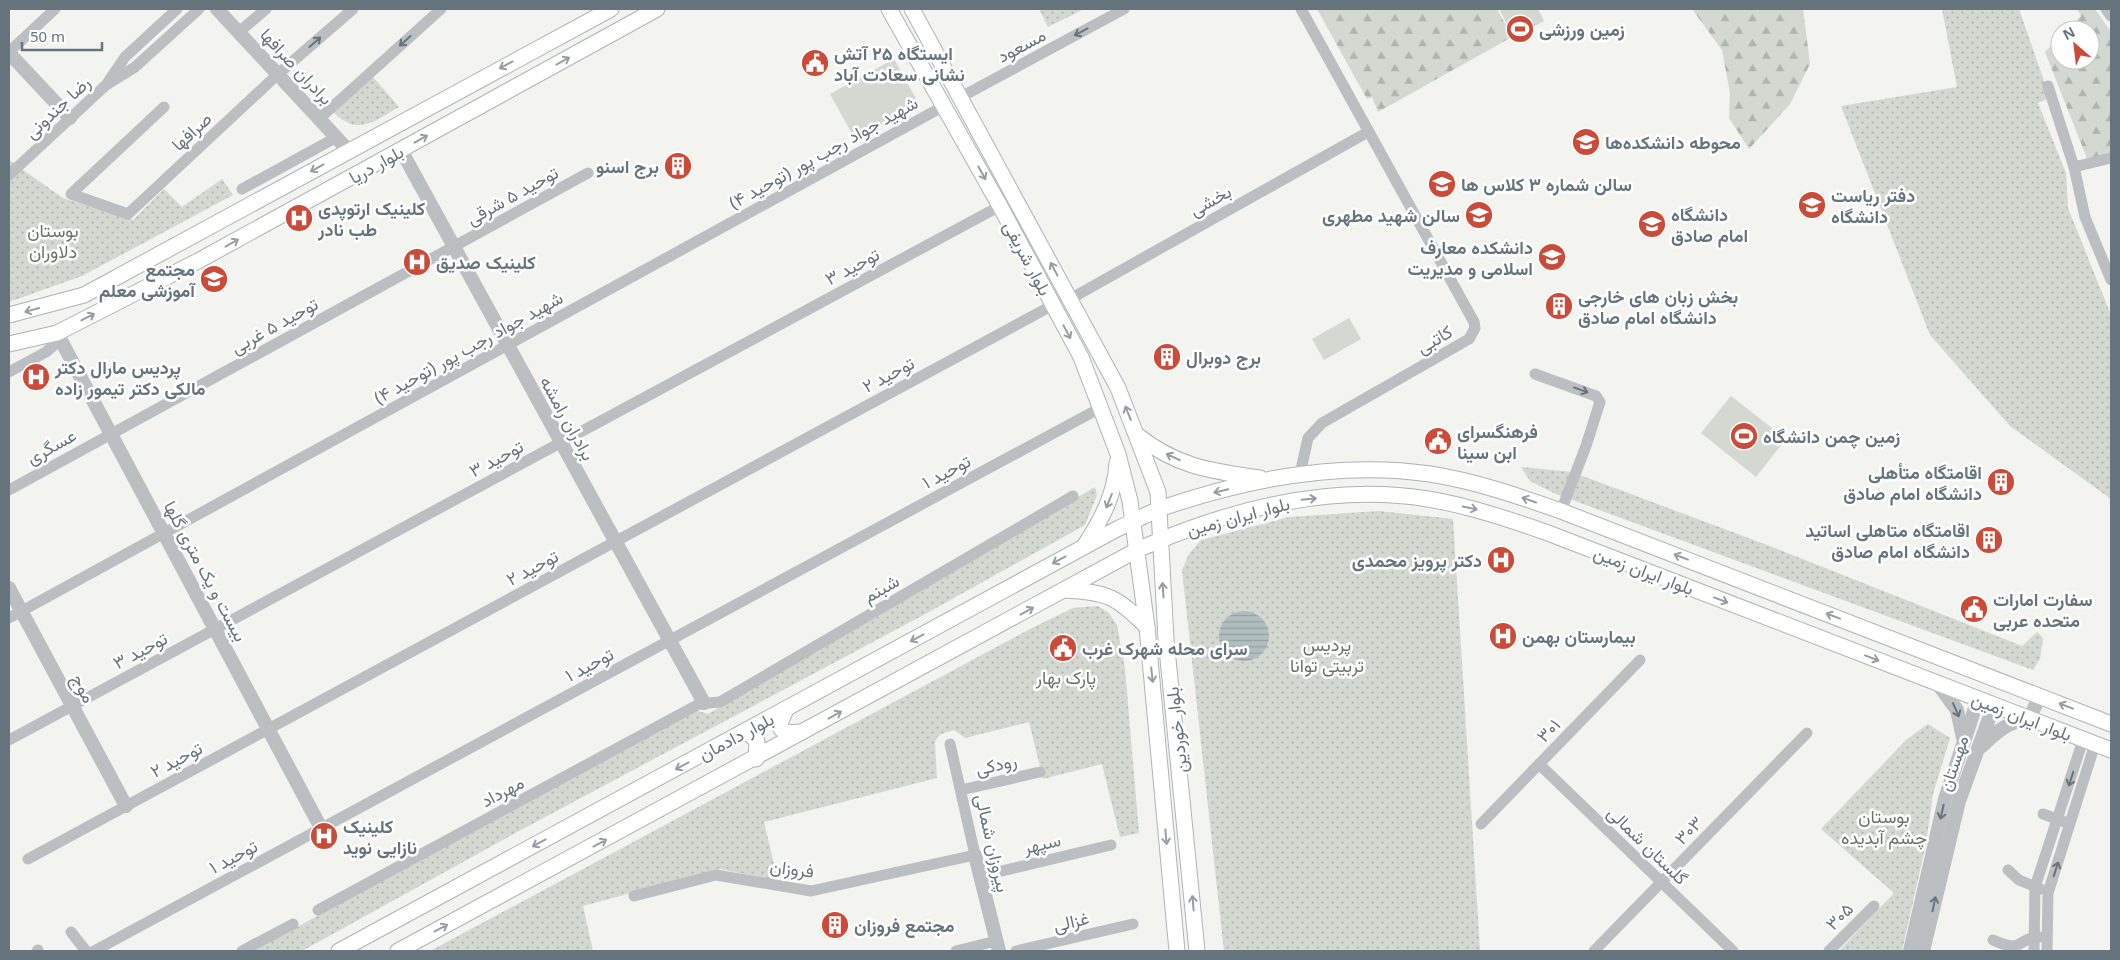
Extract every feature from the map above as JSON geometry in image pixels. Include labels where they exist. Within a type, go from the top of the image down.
[{"type":"main road","name":"بلوار دریا","points":[[9,315],[84,295],[186,241],[348,150],[611,9]]},
{"type":"main road","name":"بلوار دریا","points":[[9,344],[57,333],[198,261],[657,9]]},
{"type":"main road","name":"بلوار شریفی","points":[[889,9],[1000,206],[1081,357],[1102,407],[1118,454],[1134,522]]},
{"type":"main road","name":"بلوار شریفی","points":[[912,9],[1118,388],[1158,492],[1160,509]]},
{"type":"main road","points":[[965,144],[981,134]]},
{"type":"main road","points":[[186,241],[197,248],[198,261]]},
{"type":"main road","points":[[1137,434],[1158,450],[1196,468],[1271,480]]},
{"type":"main road","points":[[1084,547],[1100,523],[1111,496],[1116,477],[1118,454]]},
{"type":"main road","name":"بلوار ایران زمین","points":[[1134,522],[1160,509],[1200,496],[1300,474],[1359,470],[1430,474],[1489,486],[1561,511],[2111,724]]},
{"type":"main road","name":"بلوار ایران زمین","points":[[1137,550],[1161,539],[1243,511],[1298,500],[1360,494],[1426,499],[1482,510],[1548,533],[2111,750]]},
{"type":"main road","name":"بلوار خوردین","points":[[1160,509],[1166,639],[1197,951]]},
{"type":"main road","name":"بلوار خوردین","points":[[1134,522],[1147,627],[1177,951]]},
{"type":"main road","name":"بلوار دادمان","points":[[339,951],[1084,547],[1134,522]]},
{"type":"main road","name":"بلوار دادمان","points":[[398,951],[805,732],[1137,550]]},
{"type":"main road","points":[[1064,590],[1095,592],[1124,604],[1147,627]]},
{"type":"main road","points":[[1978,699],[1987,676]]},
{"type":"main road","points":[[1994,705],[2003,682]]},
{"type":"main road","points":[[787,708],[779,724],[780,728],[783,732],[789,733],[805,732]]},
{"type":"main road","points":[[746,731],[757,741],[756,758]]},
{"type":"street","points":[[55,9],[9,53],[70,118]]},
{"type":"street","name":"رضا جندونی","points":[[106,85],[125,57],[177,9]]},
{"type":"street","name":"رضا جندونی","points":[[9,175],[106,85],[135,67],[199,9]]},
{"type":"street","name":"برادران صرافها","points":[[217,9],[348,150]]},
{"type":"street","points":[[239,32],[266,9]]},
{"type":"street","name":"صرافها","points":[[164,108],[70,194],[128,214],[278,74],[353,9]]},
{"type":"street","points":[[320,118],[441,9]]},
{"type":"street","name":"مسعود","points":[[961,97],[1124,9]]},
{"type":"street","name":"کاتبی","points":[[1300,474],[1308,438],[1322,423],[1468,339],[1475,328],[1474,322],[1301,9]]},
{"type":"street","points":[[2106,9],[2111,16]]},
{"type":"street","points":[[2048,86],[2074,167],[2085,217],[2111,280]]},
{"type":"street","name":"شهید جواد رجب پور (توحید ۴)","points":[[9,618],[944,106]]},
{"type":"street","name":"بخشی","points":[[1070,299],[1368,132]]},
{"type":"street","points":[[242,189],[337,137]]},
{"type":"street","name":"برادران رامشه","points":[[401,150],[668,641],[704,703]]},
{"type":"street","points":[[2074,167],[2111,158]]},
{"type":"street","name":"توحید ۵ شرقی","points":[[454,247],[588,173]]},
{"type":"street","name":"توحید ۳","points":[[9,740],[1000,206]]},
{"type":"street","name":"توحید ۵ غربی","points":[[111,434],[454,247]]},
{"type":"street","name":"توحید ۲","points":[[28,859],[1053,305]]},
{"type":"street","points":[[9,372],[46,352],[54,345],[57,333]]},
{"type":"street","name":"بیست و یک متری گلها","points":[[57,333],[321,828]]},
{"type":"street","points":[[1535,374],[1596,396],[1600,402],[1586,446],[1561,511]]},
{"type":"street","name":"توحید ۱","points":[[94,951],[1102,407]]},
{"type":"street","name":"عسگری","points":[[9,490],[111,434]]},
{"type":"street","name":"شبنم","points":[[704,703],[714,704],[720,702],[1073,496]]},
{"type":"street","name":"موج","points":[[9,588],[126,806]]},
{"type":"street","name":"۳۰۱","points":[[1480,824],[1640,660]]},
{"type":"street","points":[[1938,684],[1957,710],[1964,740]]},
{"type":"street","points":[[1978,750],[1993,734],[2004,727],[2013,722],[2029,719],[2040,696]]},
{"type":"street","points":[[1910,951],[1945,798],[1978,699]]},
{"type":"street","name":"مهرداد","points":[[318,910],[704,703]]},
{"type":"street","name":"مهستان","points":[[1923,951],[1959,801],[1994,705]]},
{"type":"street","name":"۳۰۳","points":[[1594,951],[1807,733]]},
{"type":"street","points":[[2034,951],[2035,887],[2058,819],[2089,742]]},
{"type":"street","points":[[2047,951],[2048,893],[2070,824],[2089,742]]},
{"type":"street","name":"پیروزان شمالی","points":[[950,744],[998,946]]},
{"type":"street","name":"گلستان شمالی","points":[[1538,764],[1733,951]]},
{"type":"street","name":"رودکی","points":[[961,790],[1040,772]]},
{"type":"street","points":[[2044,814],[2070,824]]},
{"type":"street","name":"سپهر","points":[[982,876],[1112,845]]},
{"type":"street","name":"فروزان","points":[[634,896],[716,875],[811,890],[976,855]]},
{"type":"street","points":[[2008,870],[2019,880],[2048,893]]},
{"type":"street","name":"۳۰۵","points":[[1829,951],[1874,906]]},
{"type":"street","points":[[242,951],[294,924]]},
{"type":"street","name":"غزالی","points":[[1016,951],[1133,924]]},
{"type":"street","points":[[71,932],[86,951]]},
{"type":"street","points":[[1993,940],[2008,947],[2015,947],[2034,937],[2047,937]]},
{"type":"street","points":[[956,951],[998,946]]},
{"type":"green space","points":[[1039,9],[1084,9],[1048,27]]},
{"type":"green space","points":[[1317,9],[1497,9],[1512,37],[1378,112],[1372,97],[1367,99]]},
{"type":"green space","name":"زمین ورزشی","points":[[1499,9],[1538,9],[1544,21],[1514,37]]},
{"type":"green space","points":[[1692,9],[1803,9],[1810,64],[1790,104],[1749,149],[1729,118],[1730,93],[1722,50]]},
{"type":"green space","points":[[1942,9],[2019,9],[2050,98],[2038,103],[2066,173],[2068,208],[2111,315],[2111,499],[2010,426],[1930,335],[1841,106],[1957,87]]},
{"type":"green space","points":[[2077,9],[2095,9],[2111,32],[2111,154],[2088,161],[2052,70],[2100,70],[2100,20],[2077,20],[2081,16]]},
{"type":"green space","points":[[2050,47],[2050,65],[2045,52]]},
{"type":"green space","points":[[894,59],[919,104],[855,139],[830,94]]},
{"type":"green space","points":[[373,77],[399,107],[374,121],[358,125],[342,120],[333,112]]},
{"type":"green space","name":"بوستان دلاوران","points":[[9,160],[63,198],[133,220],[164,189],[182,207],[222,179],[233,195],[82,276],[9,302]]},
{"type":"green space","points":[[1349,318],[1361,339],[1324,360],[1312,339]]},
{"type":"green space","name":"زمین چمن دانشگاه","points":[[1731,396],[1786,439],[1756,477],[1701,433]]},
{"type":"green space","points":[[1521,467],[1572,472],[1775,548],[2022,646],[2037,632],[2043,638],[2040,659],[2033,670],[1556,494],[1530,481]]},
{"type":"green space","points":[[1095,487],[1097,495],[1085,525],[929,612],[519,831],[302,951],[253,951],[695,710],[708,714]]},
{"type":"green space","name":"پردیس تربیتی توانا","points":[[1379,511],[1453,519],[1480,951],[1224,951],[1182,570],[1189,554],[1201,540],[1289,517]]},
{"type":"green space","name":"پارک بهار","points":[[1098,606],[1109,613],[1117,625],[1125,669],[1139,833],[1120,837],[1102,764],[1043,779],[1029,722],[965,738],[954,730],[942,734],[936,740],[937,778],[764,822],[778,881],[720,869],[583,906],[593,951],[430,951],[1030,629],[1073,608]]},
{"type":"green space","name":"بوستان چشم آبدیده","points":[[1928,724],[1950,738],[1933,794],[1926,844],[1902,951],[1839,951],[1894,893],[1821,829],[1906,740]]},
{"type":"shaded area","points":[[1244,611],[1254,613],[1262,618],[1267,626],[1269,636],[1267,646],[1262,654],[1254,659],[1244,661],[1234,659],[1226,654],[1221,646],[1219,636],[1221,626],[1226,618],[1234,613]]},
{"type":"place","name":"زمین ورزشی","points":[[1520,29]]},
{"type":"place","name":"ایستگاه ۲۵ آتش نشانی سعادت آباد","points":[[815,63]]},
{"type":"place","name":"محوطه دانشکده‌ها","points":[[1586,142]]},
{"type":"place","name":"برج اسنو","points":[[678,166]]},
{"type":"place","name":"سالن شماره ۳ کلاس ها","points":[[1442,184]]},
{"type":"place","name":"دفتر ریاست دانشگاه","points":[[1812,205]]},
{"type":"place","name":"سالن شهید مطهری","points":[[1479,215]]},
{"type":"place","name":"کلینیک ارتوپدی طب نادر","points":[[299,218]]},
{"type":"place","name":"دانشگاه امام صادق","points":[[1652,224]]},
{"type":"place","name":"دانشکده معارف اسلامی و مدیریت","points":[[1552,257]]},
{"type":"place","name":"کلینیک صدیق","points":[[417,262]]},
{"type":"place","name":"مجتمع آموزشی معلم","points":[[214,279]]},
{"type":"place","name":"بخش زبان های خارجی دانشگاه امام صادق","points":[[1559,306]]},
{"type":"place","name":"برج دوبرال","points":[[1167,357]]},
{"type":"place","name":"پردیس مارال دکتر مالکی دکتر تیمور زاده","points":[[36,377]]},
{"type":"place","name":"زمین چمن دانشگاه","points":[[1744,436]]},
{"type":"place","name":"فرهنگسرای ابن سینا","points":[[1438,441]]},
{"type":"place","name":"اقامتگاه متأهلی دانشگاه امام صادق","points":[[2001,482]]},
{"type":"place","name":"اقامتگاه متاهلی اساتید دانشگاه امام صادق","points":[[1989,540]]},
{"type":"place","name":"دکتر پرویز محمدی","points":[[1501,560]]},
{"type":"place","name":"سفارت امارات متحده عربی","points":[[1974,609]]},
{"type":"place","name":"بیمارستان بهمن","points":[[1503,636]]},
{"type":"place","name":"سرای محله شهرک غرب","points":[[1063,648]]},
{"type":"place","name":"کلینیک نازایی نوید","points":[[324,836]]},
{"type":"place","name":"مجتمع فروزان","points":[[835,925]]}]
